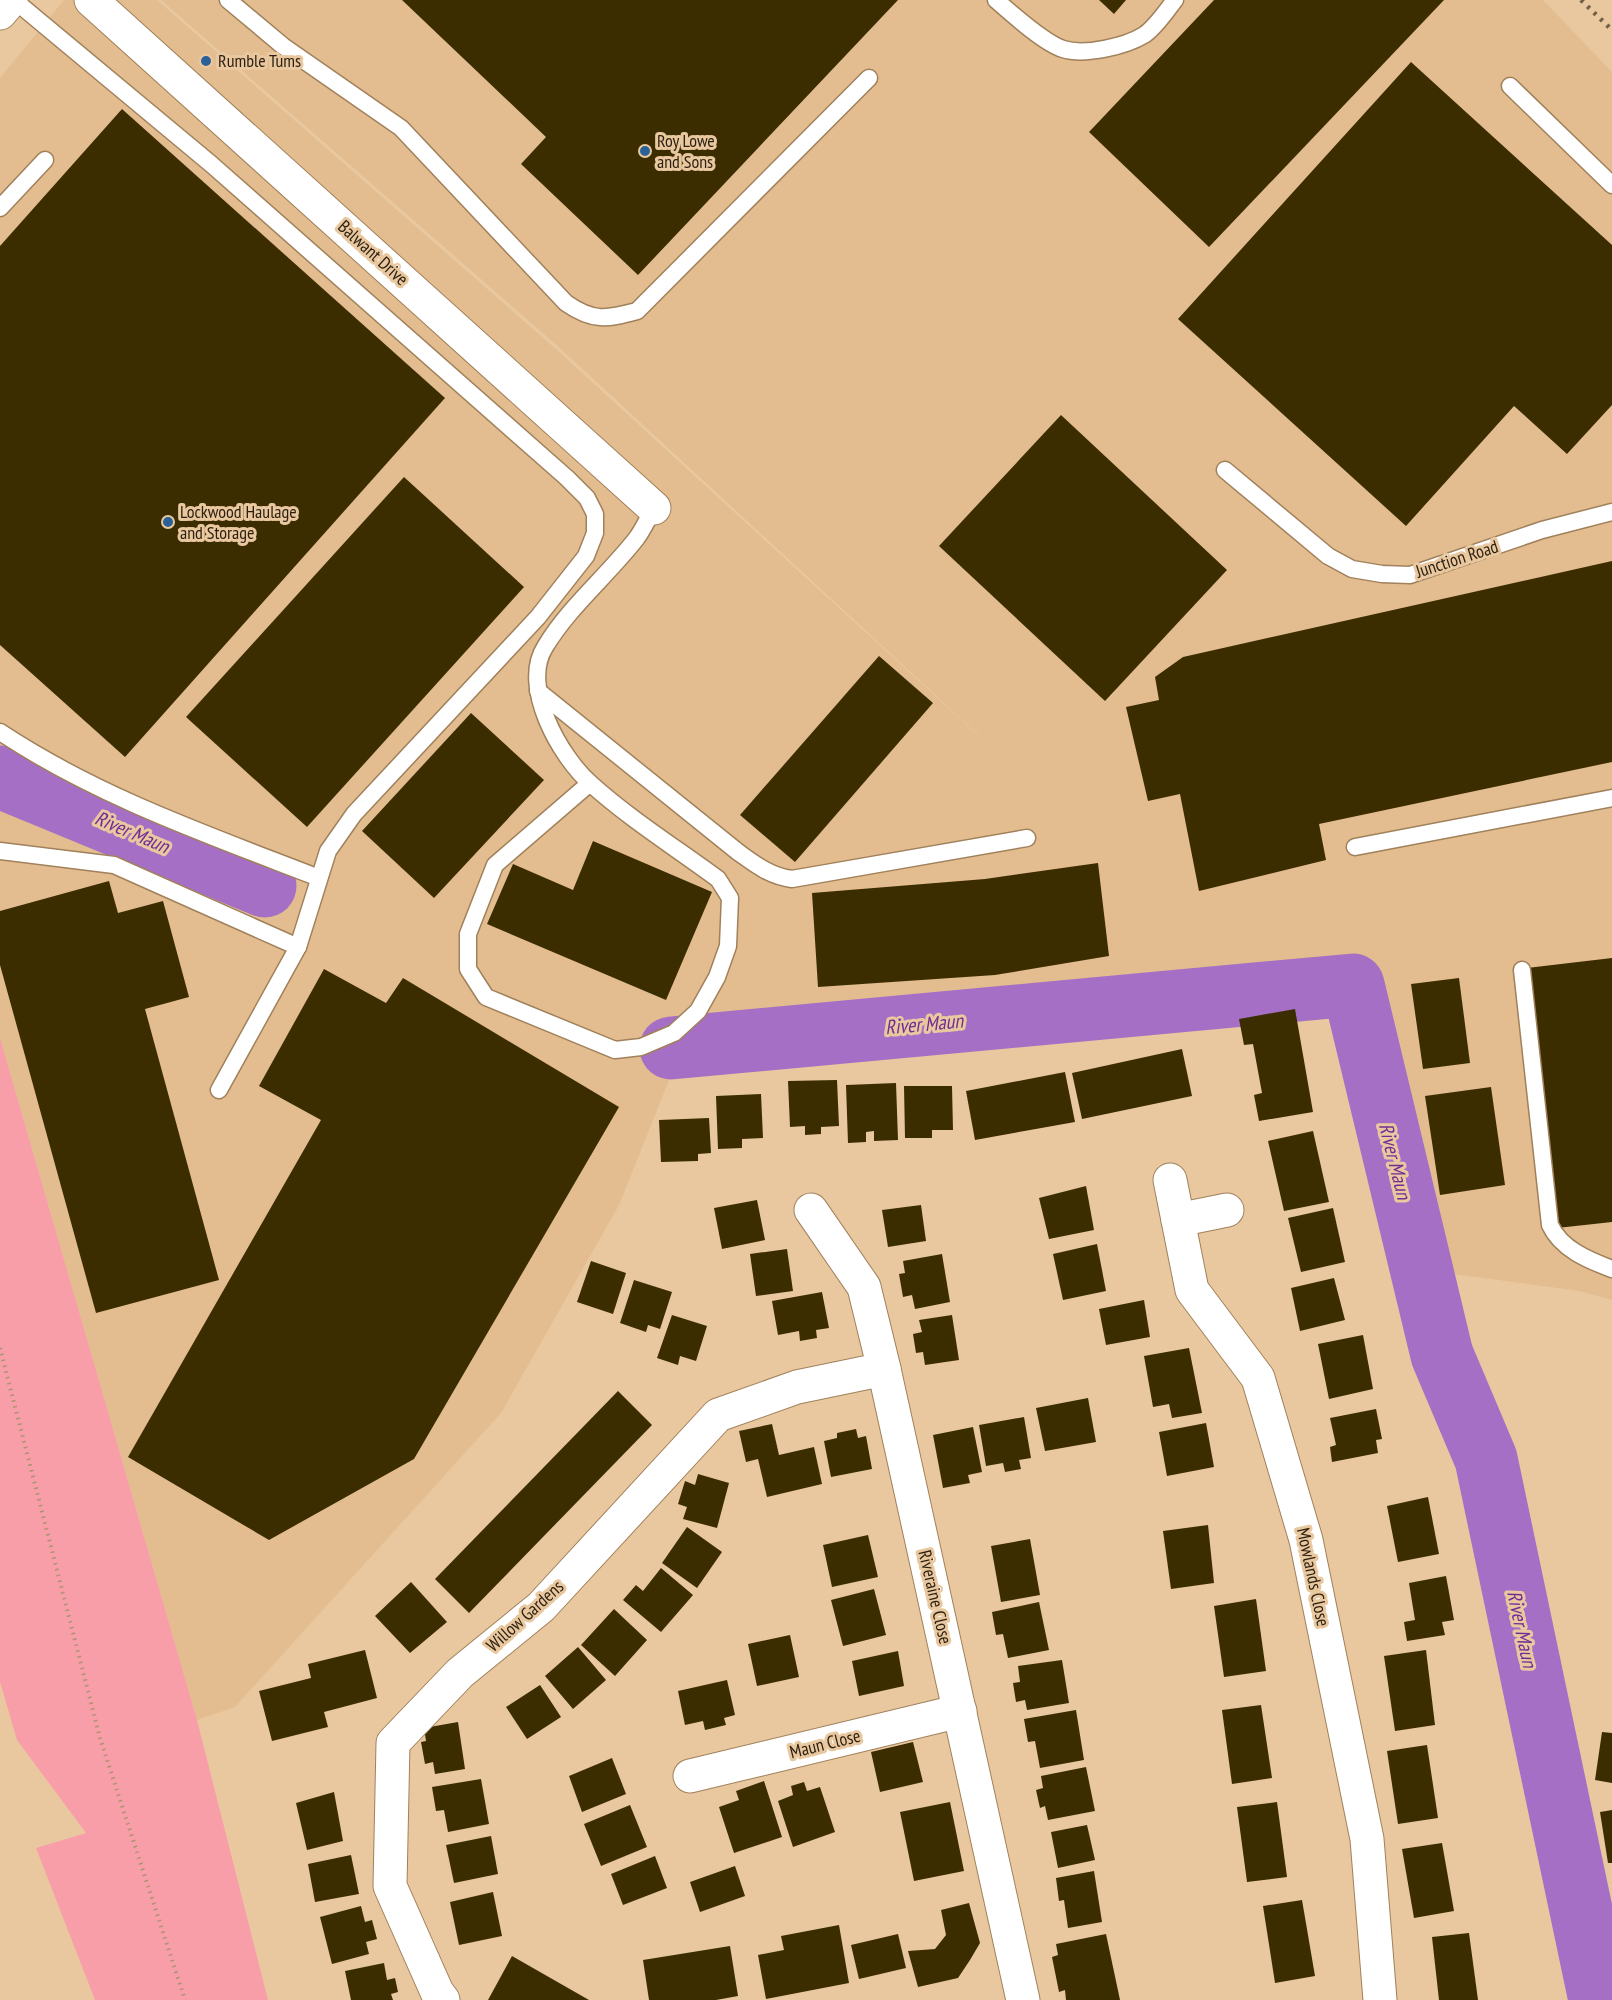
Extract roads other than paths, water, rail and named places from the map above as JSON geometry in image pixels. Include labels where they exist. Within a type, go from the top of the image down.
[{"type":"street","points":[[0,13],[13,0]]},
{"type":"street","name":"Balwant Drive","points":[[91,0],[654,508]]},
{"type":"street","name":"Mowlands Close","points":[[1170,1180],[1192,1290],[1258,1378],[1306,1540],[1367,1839],[1380,2000]]},
{"type":"street","name":"Riveraine Close","points":[[811,1210],[864,1287],[1023,2000]]},
{"type":"street","points":[[1178,1220],[1227,1210]]},
{"type":"street","name":"Willow Gardens","points":[[443,2000],[390,1886],[393,1743],[460,1673],[541,1607],[718,1415],[797,1387],[884,1369]]},
{"type":"street","name":"Maun Close","points":[[690,1776],[960,1711]]},
{"type":"lane","points":[[13,0],[211,164],[567,478],[587,498],[595,514],[595,533],[586,556],[538,617],[354,814],[328,851],[298,947],[219,1090]]},
{"type":"lane","points":[[228,0],[283,46],[401,128],[566,303],[585,316],[610,318],[637,311],[869,78]]},
{"type":"lane","points":[[996,0],[1027,27],[1063,49],[1095,50],[1123,45],[1146,34],[1175,0]]},
{"type":"lane","points":[[1510,86],[1612,184]]},
{"type":"lane","points":[[0,208],[45,159]]},
{"type":"lane","name":"Junction Road","points":[[1225,470],[1328,556],[1352,569],[1382,574],[1410,575],[1542,530],[1612,512]]},
{"type":"lane","points":[[590,783],[495,866],[468,934],[468,969],[486,998],[615,1050],[641,1047],[674,1033],[698,1011],[717,977],[728,946],[730,898],[718,879],[590,783],[569,759],[549,724],[537,691],[536,669],[543,649],[637,538],[654,508]]},
{"type":"lane","points":[[537,691],[738,852],[765,871],[778,877],[792,879],[1027,838]]},
{"type":"lane","points":[[0,732],[27,750],[141,808],[319,878]]},
{"type":"lane","points":[[1355,847],[1612,798]]},
{"type":"lane","points":[[0,851],[114,865],[298,947]]},
{"type":"lane","points":[[1522,970],[1550,1225],[1555,1236],[1570,1249],[1612,1269]]},
{"type":"waterway","name":"River Maun","points":[[0,777],[265,886]]},
{"type":"waterway","name":"River Maun","points":[[671,1048],[1353,985],[1442,1355],[1486,1459],[1600,2000]]},
{"type":"railway","points":[[1581,0],[1612,30]]},
{"type":"place","name":"Rumble Tums","points":[[206,61]]},
{"type":"place","name":"Roy Lowe and Sons","points":[[645,151]]},
{"type":"place","name":"Lockwood Haulage and Storage","points":[[168,522]]}]
